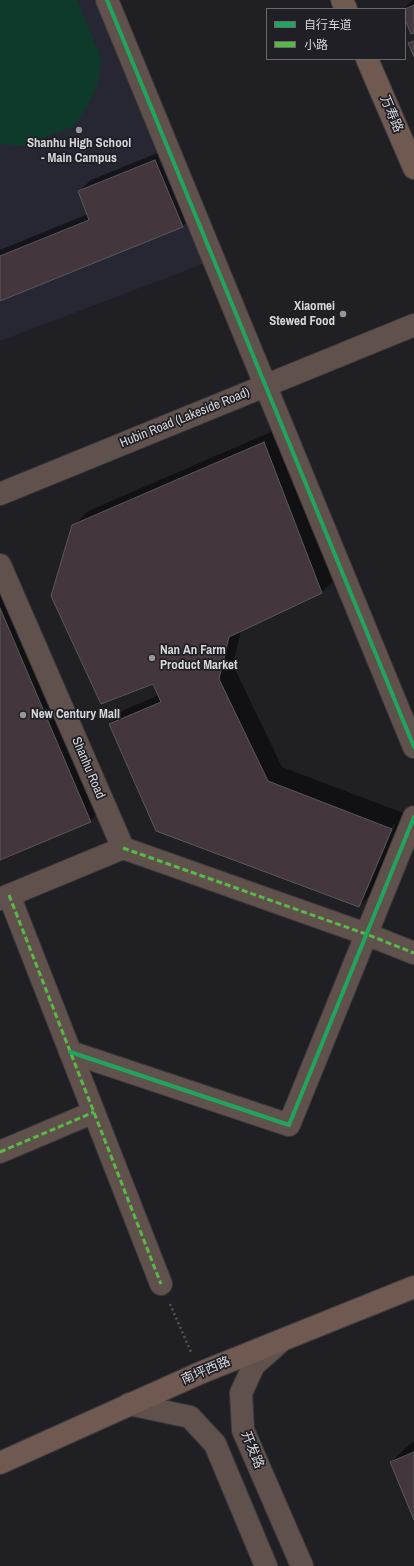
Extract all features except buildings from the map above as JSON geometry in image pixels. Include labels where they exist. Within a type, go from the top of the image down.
[{"type":"main road","name":"万寿路","points":[[367,60],[414,168]]},
{"type":"main road","name":"南坪西路","points":[[0,1462],[200,1373],[414,1287]]},
{"type":"street","points":[[106,0],[414,747]]},
{"type":"street","name":"Hubin Road (Lakeside Road)","points":[[0,494],[414,325]]},
{"type":"street","name":"Shanhu Road","points":[[0,564],[123,848]]},
{"type":"street","points":[[70,1052],[289,1125],[414,818]]},
{"type":"street","points":[[161,1284],[70,1052],[4,897],[123,848],[366,934],[414,953]]},
{"type":"street","points":[[0,1152],[94,1112]]},
{"type":"street","name":"开发路","points":[[281,1340],[254,1365],[242,1394],[243,1430],[302,1566]]},
{"type":"street","points":[[129,1404],[190,1417],[215,1444],[266,1566]]},
{"type":"path","points":[[161,1284],[200,1373]]},
{"type":"shaded area","name":"Shanhu High School - Main Campus","points":[[0,0],[102,0],[213,260],[0,341]]},
{"type":"green space","points":[[0,0],[77,0],[101,58],[98,84],[88,105],[74,126],[24,146],[0,144]]},
{"type":"marked path","points":[[123,848],[366,934],[414,953]]},
{"type":"marked path","points":[[9,895],[161,1284]]},
{"type":"marked path","points":[[0,1152],[94,1112]]},
{"type":"cycle path","points":[[107,0],[414,747]]},
{"type":"cycle path","points":[[70,1052],[289,1125],[414,817]]},
{"type":"place","name":"Shanhu High School - Main Campus","points":[[79,130]]},
{"type":"place","name":"Xiaomei Stewed Food","points":[[343,314]]},
{"type":"place","name":"Nan An Farm Product Market","points":[[152,658]]},
{"type":"place","name":"New Century Mall","points":[[23,715]]}]
